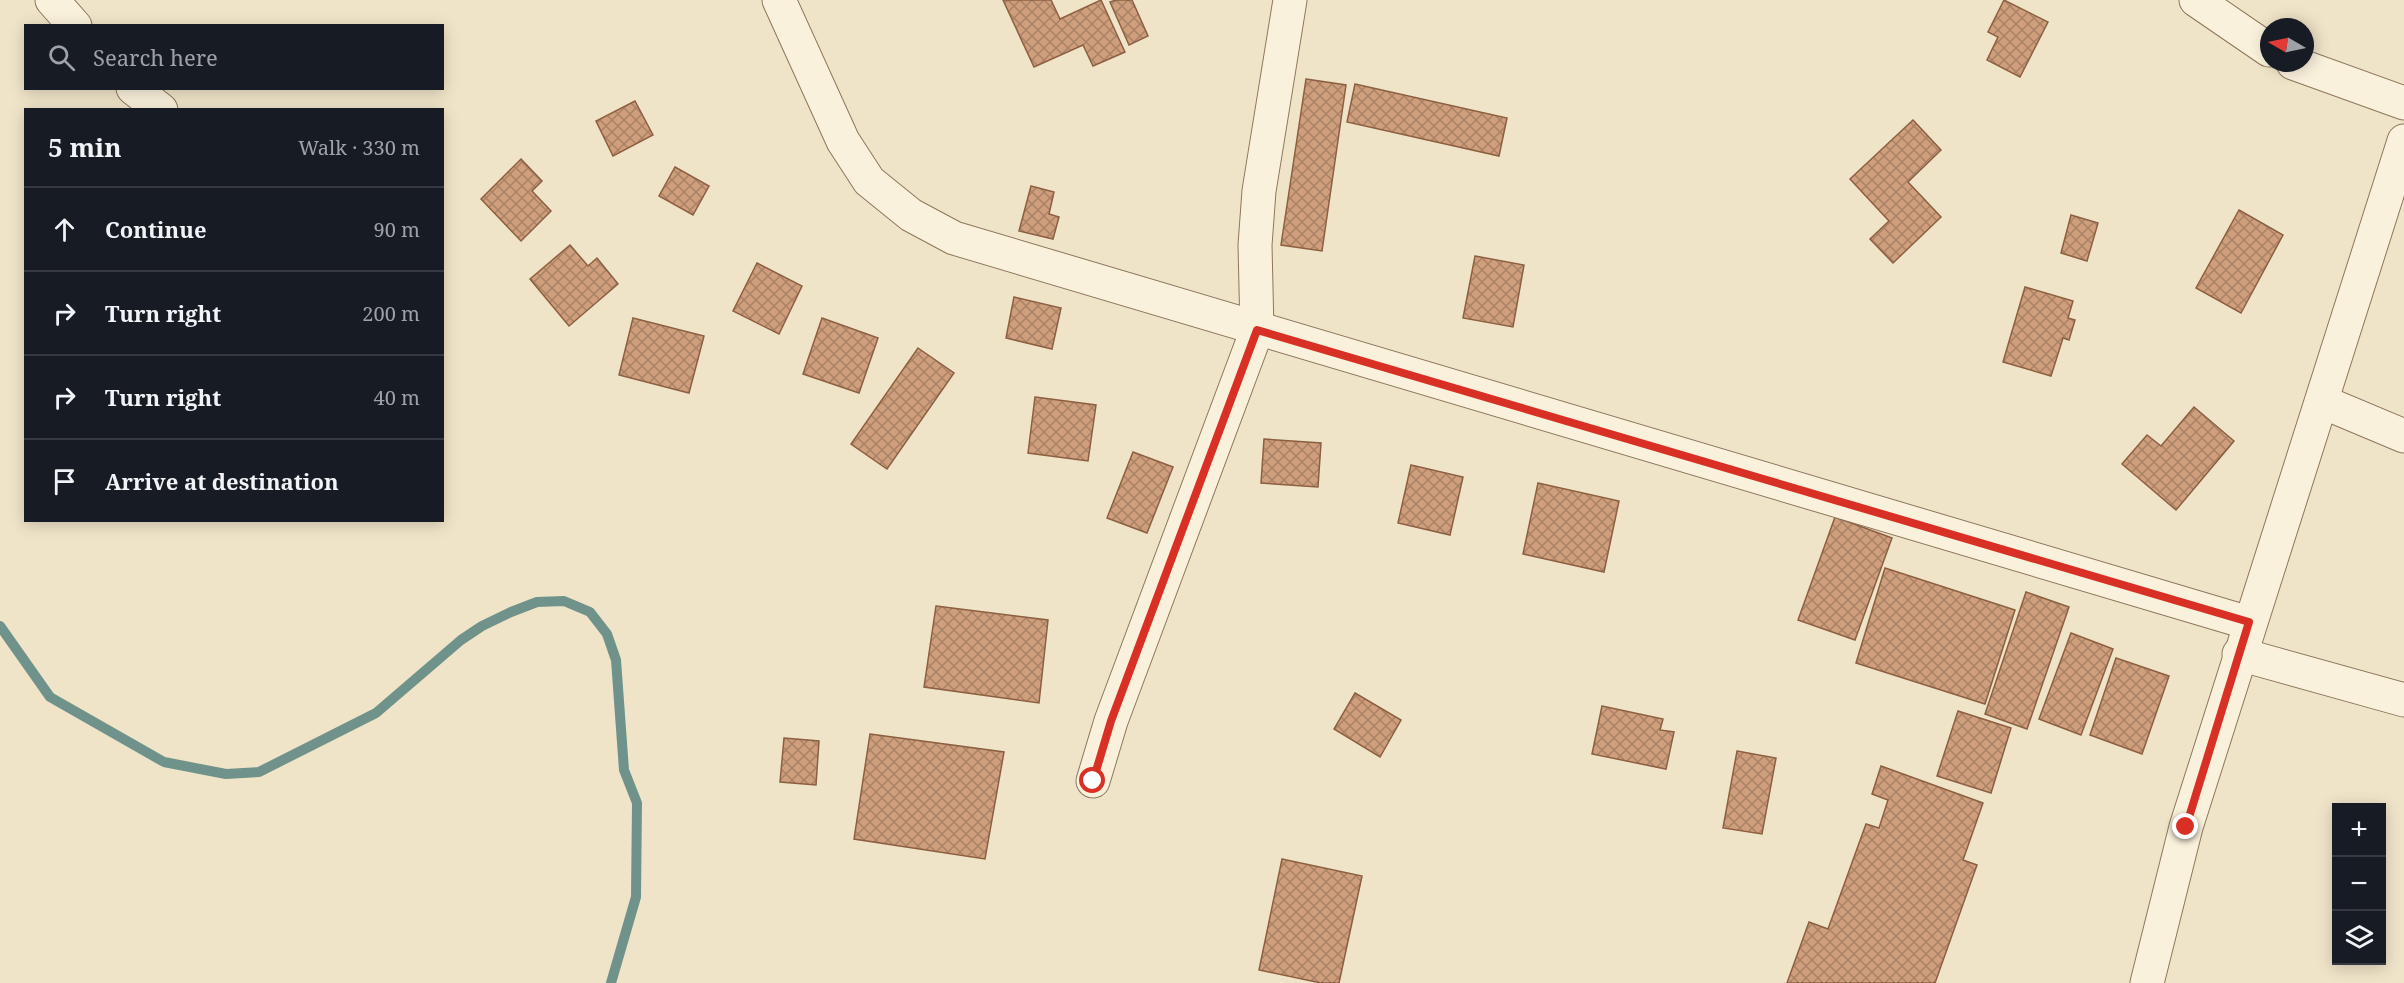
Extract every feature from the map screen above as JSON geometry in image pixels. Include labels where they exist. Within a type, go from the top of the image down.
[{"type":"street","points":[[52,0],[73,24]]},
{"type":"street","points":[[779,0],[843,141],[869,181],[911,215],[954,238],[1257,330],[2249,622]]},
{"type":"street","points":[[1093,781],[1111,721],[1257,330],[1256,245],[1259,191],[1290,0]]},
{"type":"street","points":[[2196,0],[2260,44]]},
{"type":"street","points":[[2314,71],[2404,103]]},
{"type":"street","points":[[136,90],[158,108]]},
{"type":"street","points":[[2147,983],[2186,827],[2249,622],[2323,402],[2404,141]]},
{"type":"street","points":[[2323,402],[2404,436]]},
{"type":"street","points":[[2239,654],[2404,700]]},
{"type":"building","points":[[1003,0],[1051,0],[1060,19],[1101,0],[1125,52],[1093,66],[1083,45],[1034,67]]},
{"type":"building","points":[[1132,0],[1148,36],[1129,45],[1110,2]]},
{"type":"building","points":[[2004,0],[2048,22],[2020,77],[1987,60],[1998,37],[1988,32]]},
{"type":"building","points":[[1306,79],[1346,85],[1322,251],[1281,245]]},
{"type":"building","points":[[1355,84],[1507,118],[1499,156],[1347,122]]},
{"type":"building","points":[[635,101],[653,135],[613,156],[596,121]]},
{"type":"building","points":[[1913,120],[1941,150],[1908,182],[1941,217],[1893,263],[1870,239],[1889,221],[1850,179]]},
{"type":"building","points":[[521,159],[542,181],[532,191],[551,211],[521,241],[481,199]]},
{"type":"building","points":[[675,167],[709,186],[693,215],[659,196]]},
{"type":"building","points":[[1031,186],[1054,192],[1049,214],[1059,217],[1053,239],[1019,231]]},
{"type":"building","points":[[2239,210],[2283,235],[2241,313],[2196,288]]},
{"type":"building","points":[[2071,215],[2098,223],[2087,261],[2061,253]]},
{"type":"building","points":[[570,245],[588,266],[597,258],[618,284],[569,326],[530,279]]},
{"type":"building","points":[[1475,256],[1524,265],[1513,327],[1463,318]]},
{"type":"building","points":[[757,263],[802,286],[779,334],[733,311]]},
{"type":"building","points":[[2025,287],[2073,301],[2068,318],[2075,320],[2069,340],[2063,338],[2051,376],[2003,362]]},
{"type":"building","points":[[1014,297],[1061,308],[1052,349],[1006,338]]},
{"type":"building","points":[[633,318],[704,336],[689,393],[619,375]]},
{"type":"building","points":[[822,318],[878,338],[859,393],[803,374]]},
{"type":"building","points":[[918,348],[954,373],[887,469],[851,444]]},
{"type":"building","points":[[1035,397],[1096,405],[1088,461],[1028,453]]},
{"type":"building","points":[[2194,407],[2234,441],[2176,510],[2122,464],[2147,435],[2161,446]]},
{"type":"building","points":[[1264,439],[1321,443],[1318,487],[1261,483]]},
{"type":"building","points":[[1133,452],[1173,467],[1147,533],[1107,518]]},
{"type":"building","points":[[1411,465],[1463,477],[1450,535],[1398,523]]},
{"type":"building","points":[[1538,483],[1619,501],[1604,572],[1523,554]]},
{"type":"building","points":[[1835,517],[1892,538],[1855,640],[1798,620]]},
{"type":"building","points":[[1885,568],[2015,610],[1985,704],[1856,663]]},
{"type":"building","points":[[2026,592],[2069,607],[2027,729],[1985,714]]},
{"type":"building","points":[[936,606],[1048,620],[1039,703],[924,687]]},
{"type":"building","points":[[2071,633],[2113,649],[2081,735],[2039,719]]},
{"type":"building","points":[[2116,658],[2169,676],[2142,754],[2090,735]]},
{"type":"building","points":[[1355,693],[1401,720],[1380,757],[1334,729]]},
{"type":"building","points":[[1602,706],[1663,719],[1660,730],[1674,732],[1666,769],[1592,754]]},
{"type":"building","points":[[1958,711],[2011,728],[1991,793],[1937,776]]},
{"type":"building","points":[[870,734],[1004,752],[985,859],[854,839]]},
{"type":"building","points":[[784,738],[819,741],[816,785],[780,782]]},
{"type":"building","points":[[1737,751],[1776,758],[1762,834],[1723,828]]},
{"type":"building","points":[[1881,766],[1983,803],[1963,860],[1977,865],[1935,983],[1787,983],[1809,922],[1828,929],[1866,824],[1879,828],[1888,800],[1872,794]]},
{"type":"building","points":[[1282,859],[1362,876],[1339,983],[1321,983],[1259,970]]},
{"type":"waterway","points":[[0,626],[50,697],[164,762],[226,774],[259,772],[376,713],[461,640],[482,626],[511,612],[537,602],[564,601],[590,612],[607,634],[616,660],[624,770],[637,803],[636,897],[611,983]]},
{"type":"route","points":[[1093,781],[1111,721],[1257,330],[2249,622],[2186,827]]}]
